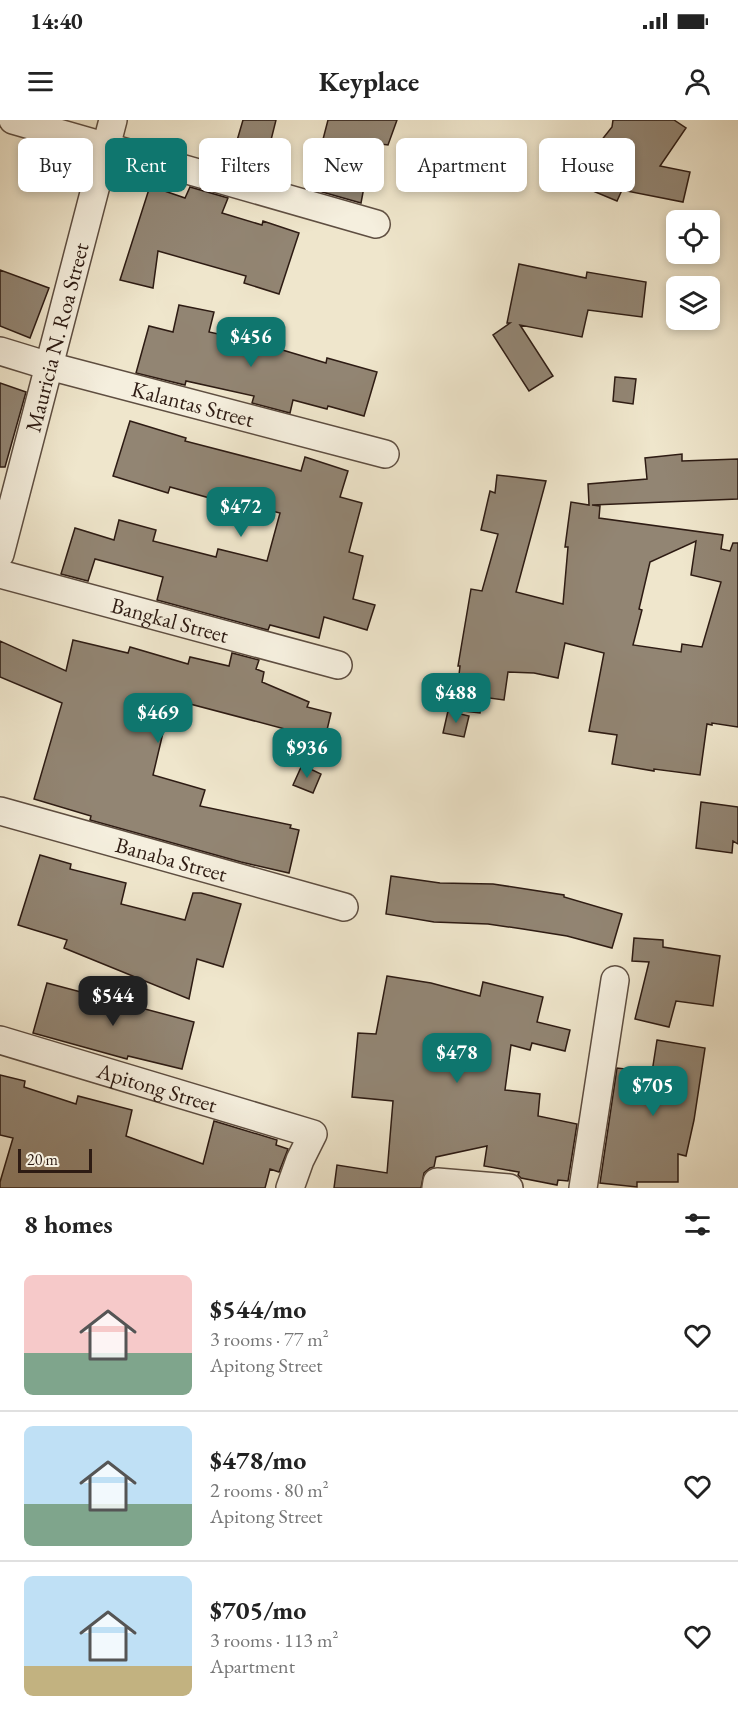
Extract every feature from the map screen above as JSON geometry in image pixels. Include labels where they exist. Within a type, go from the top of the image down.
[{"type":"street","points":[[13,120],[105,147]]},
{"type":"street","name":"Mauricia N. Roa Street","points":[[108,138],[113,120]]},
{"type":"street","name":"Mauricia N. Roa Street","points":[[0,554],[105,147]]},
{"type":"street","points":[[187,170],[376,224]]},
{"type":"street","name":"Kalantas Street","points":[[0,351],[49,366],[385,454]]},
{"type":"street","name":"Bangkal Street","points":[[0,574],[338,665]]},
{"type":"street","name":"Banaba Street","points":[[0,811],[344,907]]},
{"type":"street","points":[[582,1188],[615,980]]},
{"type":"street","name":"Apitong Street","points":[[0,1040],[313,1134],[290,1188]]},
{"type":"street","points":[[436,1188],[437,1182],[509,1188]]},
{"type":"building","points":[[243,120],[276,120],[272,138],[238,138]]},
{"type":"building","points":[[328,120],[397,120],[388,145],[384,144],[384,138],[323,138]]},
{"type":"building","points":[[613,120],[674,120],[686,128],[660,166],[690,172],[683,202],[632,192],[635,192],[635,138],[603,138],[612,127]]},
{"type":"building","points":[[190,187],[199,190],[199,192],[228,198],[222,213],[262,225],[263,221],[299,233],[279,294],[244,283],[246,276],[158,251],[153,288],[120,280],[148,192],[168,192],[185,198]]},
{"type":"building","points":[[322,192],[363,192],[361,203]]},
{"type":"building","points":[[595,192],[621,192],[617,201]]},
{"type":"building","points":[[519,264],[586,278],[587,272],[646,282],[642,317],[588,310],[582,337],[520,325],[553,376],[529,391],[493,335],[510,323],[507,323]]},
{"type":"building","points":[[0,270],[49,288],[30,338],[0,326]]},
{"type":"building","points":[[179,305],[214,312],[209,332],[259,343],[326,363],[327,358],[377,372],[364,416],[328,406],[327,409],[293,400],[290,413],[252,403],[254,396],[186,381],[185,385],[136,373],[149,326],[173,332]]},
{"type":"building","points":[[615,377],[636,379],[633,404],[613,401]]},
{"type":"building","points":[[0,383],[26,392],[5,467],[0,467]]},
{"type":"building","points":[[130,421],[186,438],[185,441],[301,471],[305,457],[348,471],[340,497],[362,503],[349,552],[363,556],[353,599],[375,605],[367,630],[324,617],[319,638],[270,625],[268,630],[157,600],[163,577],[95,559],[88,581],[61,574],[75,528],[114,540],[119,520],[156,530],[153,541],[216,557],[218,549],[267,561],[280,513],[225,499],[224,502],[170,487],[168,493],[113,476]]},
{"type":"building","points":[[682,454],[682,461],[738,459],[738,499],[592,505],[600,506],[599,518],[723,535],[721,549],[730,551],[733,543],[738,543],[738,727],[707,724],[700,775],[612,764],[617,735],[589,731],[604,653],[565,643],[558,678],[534,673],[508,672],[504,700],[482,697],[480,713],[455,710],[460,666],[458,666],[471,589],[482,591],[498,534],[481,530],[490,491],[495,493],[497,475],[546,481],[516,592],[563,604],[568,547],[565,547],[571,502],[589,505],[588,484],[647,479],[645,458]],"holes":[[[696,541],[691,575],[721,582],[702,647],[682,644],[681,652],[633,645],[650,562]]]},
{"type":"building","points":[[73,640],[128,653],[130,647],[188,664],[190,657],[229,666],[232,653],[259,660],[256,669],[264,672],[262,682],[309,702],[307,707],[331,713],[319,764],[279,755],[285,729],[171,699],[153,775],[205,790],[200,806],[291,825],[290,828],[299,830],[289,873],[90,820],[91,816],[34,799],[62,703],[0,677],[0,641],[66,671]]},
{"type":"building","points":[[448,711],[469,716],[464,737],[443,733]]},
{"type":"building","points":[[302,765],[321,774],[313,793],[293,785]]},
{"type":"building","points":[[701,802],[738,807],[738,844],[733,841],[732,853],[696,848]]},
{"type":"building","points":[[40,855],[71,864],[70,869],[126,883],[121,904],[185,920],[193,893],[241,904],[223,967],[197,959],[189,999],[64,948],[67,940],[18,925]]},
{"type":"building","points":[[391,876],[440,883],[493,884],[564,895],[564,897],[622,914],[612,948],[567,936],[523,929],[488,924],[434,922],[386,914]]},
{"type":"building","points":[[634,938],[663,940],[663,947],[720,956],[713,1006],[676,1001],[669,1027],[635,1019],[649,962],[632,961]]},
{"type":"building","points":[[387,976],[431,983],[480,996],[483,982],[543,997],[537,1022],[570,1030],[565,1051],[532,1043],[530,1050],[511,1045],[505,1090],[540,1094],[538,1116],[577,1124],[568,1181],[558,1180],[557,1185],[521,1178],[518,1175],[519,1172],[484,1166],[487,1146],[436,1157],[434,1167],[424,1173],[421,1188],[334,1188],[337,1165],[387,1173],[393,1101],[352,1097],[358,1033],[376,1034]]},
{"type":"building","points":[[47,983],[194,1022],[182,1069],[128,1056],[127,1059],[33,1033]]},
{"type":"building","points":[[657,1040],[705,1048],[686,1156],[678,1154],[678,1182],[637,1182],[637,1187],[600,1183],[617,1068],[652,1072]]},
{"type":"building","points":[[0,1075],[25,1081],[24,1087],[76,1104],[78,1096],[132,1110],[126,1136],[203,1164],[214,1121],[277,1140],[276,1145],[288,1149],[279,1172],[270,1169],[265,1188],[0,1188],[13,1138],[0,1135]]}]
